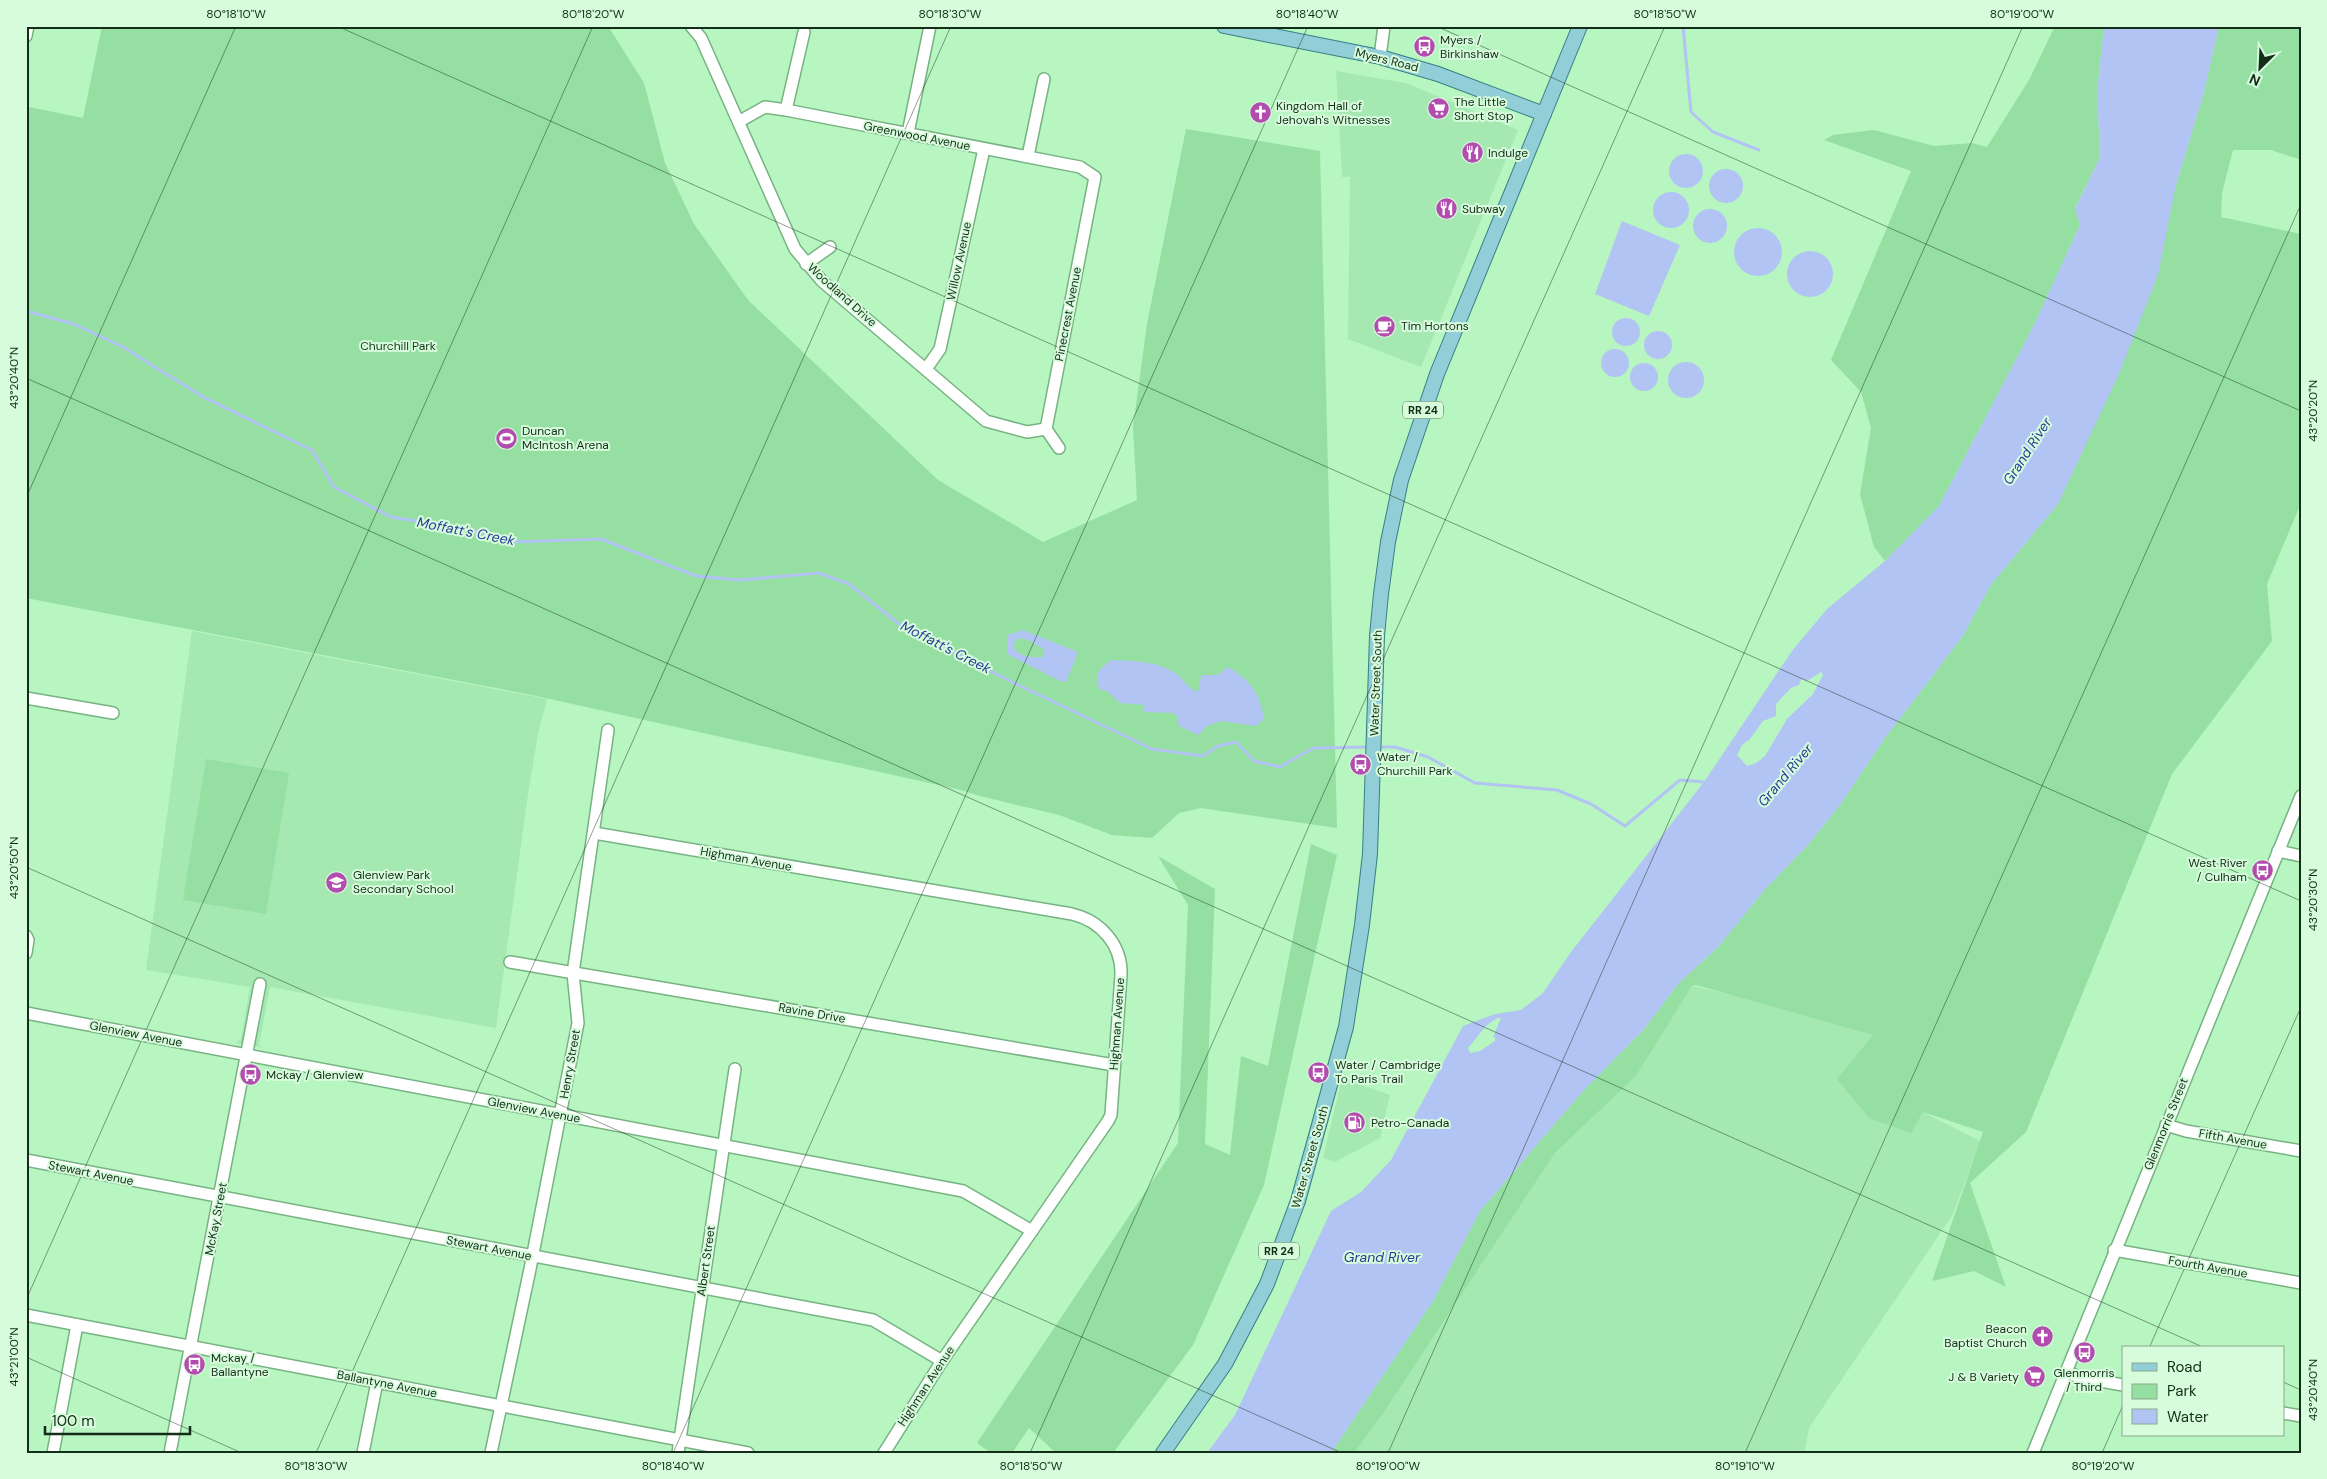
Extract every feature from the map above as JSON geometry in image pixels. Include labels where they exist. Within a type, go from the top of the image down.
[{"type":"main road","name":"Myers Road","points":[[1224,26],[1380,56],[1434,72],[1544,114]]},
{"type":"main road","name":"Water Street South","points":[[1163,1453],[1225,1364],[1267,1284],[1298,1201],[1346,1027],[1370,854],[1381,594],[1388,542],[1401,480],[1434,383],[1580,26]]},
{"type":"street","points":[[26,36],[28,26]]},
{"type":"street","name":"Woodland Drive","points":[[691,26],[701,38],[740,120],[795,249],[806,264],[822,281],[986,421],[1027,432],[1046,429]]},
{"type":"street","points":[[908,134],[930,26]]},
{"type":"street","points":[[1380,56],[1384,26]]},
{"type":"street","points":[[786,110],[804,32]]},
{"type":"street","points":[[1028,156],[1044,79]]},
{"type":"street","name":"Greenwood Avenue","points":[[740,120],[765,107],[786,110],[1080,167],[1095,177]]},
{"type":"street","name":"Willow Avenue","points":[[926,369],[940,349],[984,149]]},
{"type":"street","name":"Pinecrest Avenue","points":[[1046,429],[1095,177]]},
{"type":"street","points":[[806,264],[830,247]]},
{"type":"street","points":[[1046,429],[1059,448]]},
{"type":"street","points":[[26,698],[113,713]]},
{"type":"street","name":"Henry Street","points":[[491,1453],[578,1023],[573,973],[608,730]]},
{"type":"street","name":"Glenmorris Street","points":[[2033,1453],[2114,1250],[2301,796]]},
{"type":"street","name":"Highman Avenue","points":[[594,833],[1085,918],[1106,934],[1115,947],[1120,961],[1121,975],[1111,1115],[942,1361],[884,1453]]},
{"type":"street","points":[[2278,851],[2301,856]]},
{"type":"street","points":[[26,936],[28,940],[26,953]]},
{"type":"street","name":"Ravine Drive","points":[[510,962],[1114,1065]]},
{"type":"street","name":"McKay Street","points":[[170,1453],[260,984]]},
{"type":"street","name":"Glenview Avenue","points":[[26,1013],[963,1191],[1032,1231]]},
{"type":"street","name":"Albert Street","points":[[678,1453],[735,1069]]},
{"type":"street","name":"Fifth Avenue","points":[[2166,1125],[2186,1131],[2301,1151]]},
{"type":"street","name":"Stewart Avenue","points":[[26,1160],[873,1320],[942,1361]]},
{"type":"street","name":"Fourth Avenue","points":[[2114,1250],[2301,1283]]},
{"type":"street","name":"Ballantyne Avenue","points":[[26,1315],[748,1453]]},
{"type":"street","points":[[53,1453],[77,1325]]},
{"type":"street","points":[[2065,1372],[2083,1378],[2122,1385]]},
{"type":"street","points":[[363,1453],[377,1382]]},
{"type":"street","points":[[2284,1413],[2301,1416]]},
{"type":"shaded area","points":[[1336,71],[1406,83],[1518,130],[1421,367],[1348,339],[1350,177],[1342,177]]},
{"type":"shaded area","name":"Glenview Park Secondary School","points":[[192,631],[547,699],[538,734],[528,794],[496,1028],[270,987],[259,1045],[263,1048],[236,1043],[241,1039],[250,987],[146,970]]},
{"type":"shaded area","points":[[1692,986],[1745,998],[1873,1035],[1923,1112],[1980,1141],[1953,1214],[1809,1428],[1804,1453],[1354,1453],[1382,1415],[1555,1153],[1636,1076]]},
{"type":"shaded area","points":[[1342,1078],[1390,1095],[1380,1138],[1335,1162],[1323,1158]]},
{"type":"green space","name":"Churchill Park","points":[[102,26],[608,26],[644,83],[665,163],[694,224],[748,300],[938,480],[1043,542],[1137,500],[1133,427],[1147,324],[1186,129],[1320,151],[1337,828],[1201,808],[1179,813],[1152,838],[1112,835],[1059,815],[961,790],[532,695],[26,598],[26,112],[29,107],[83,118]]},
{"type":"green space","points":[[2055,26],[2104,26],[2097,91],[2100,157],[2075,208],[2080,225],[2033,327],[1939,506],[1885,561],[1874,547],[1860,494],[1871,428],[1861,392],[1831,360],[1911,171],[1824,140],[1833,135],[1874,130],[1934,146],[1972,143],[1987,147],[2029,80]]},
{"type":"green space","points":[[2219,26],[2301,26],[2301,160],[2271,150],[2233,150],[2222,193],[2221,217],[2301,234],[2301,503],[2267,584],[2272,641],[2172,774],[2026,1132],[1970,1183],[2006,1287],[1974,1271],[1932,1281],[1983,1132],[1923,1112],[1911,1133],[1869,1118],[1837,1079],[1873,1035],[1696,985],[1692,986],[1636,1076],[1555,1153],[1382,1415],[1354,1453],[1331,1453],[1433,1301],[1480,1211],[1584,1090],[1644,1029],[1678,984],[1718,947],[1767,887],[1806,847],[1840,805],[1885,738],[1963,636],[1990,586],[2058,504],[2175,189],[2204,92]]},
{"type":"green space","points":[[206,759],[289,773],[266,914],[183,900]]},
{"type":"green space","points":[[1311,844],[1337,855],[1264,1185],[1193,1345],[1113,1453],[1056,1453],[1029,1428],[1012,1453],[991,1453],[977,1443],[1178,1143],[1188,905],[1158,856],[1215,889],[1205,1144],[1230,1155],[1241,1056],[1268,1066]]},
{"type":"water","name":"Grand River","points":[[2104,26],[2219,26],[2204,92],[2175,189],[2158,275],[2118,376],[2058,504],[1990,586],[1963,636],[1885,738],[1840,805],[1806,847],[1767,887],[1718,947],[1678,984],[1644,1029],[1584,1090],[1480,1211],[1433,1301],[1331,1453],[1207,1453],[1235,1415],[1331,1211],[1361,1192],[1391,1160],[1463,1026],[1495,1014],[1521,1010],[1543,993],[1571,952],[1704,782],[1792,651],[1827,609],[1885,561],[1939,506],[2033,327],[2080,225],[2075,209],[2100,157],[2097,91]],"holes":[[[1821,672],[1823,675],[1813,694],[1787,719],[1765,756],[1756,763],[1747,766],[1737,755],[1742,745],[1750,739],[1763,721],[1776,716],[1776,704],[1791,688],[1799,685],[1801,679],[1807,681]],[[1497,1018],[1501,1018],[1493,1037],[1495,1037],[1495,1041],[1480,1051],[1470,1053],[1468,1048],[1486,1026]]]},
{"type":"water","points":[[1686,154],[1698,159],[1703,171],[1698,183],[1686,188],[1674,183],[1669,171],[1674,159]]},
{"type":"water","points":[[1726,169],[1733,170],[1738,174],[1742,179],[1742,193],[1738,198],[1733,202],[1726,203],[1719,202],[1714,198],[1710,193],[1709,186],[1710,179],[1714,174],[1719,170]]},
{"type":"water","points":[[1671,192],[1683,198],[1689,210],[1683,222],[1671,228],[1659,222],[1653,210],[1659,198]]},
{"type":"water","points":[[1710,209],[1717,210],[1722,214],[1726,219],[1726,233],[1722,238],[1717,242],[1710,243],[1703,242],[1698,238],[1694,233],[1693,226],[1694,219],[1698,214],[1703,210]]},
{"type":"water","points":[[1622,221],[1680,245],[1649,316],[1595,294]]},
{"type":"water","points":[[1758,228],[1767,230],[1775,235],[1780,243],[1782,252],[1780,261],[1775,269],[1767,274],[1758,276],[1749,274],[1741,269],[1736,261],[1734,252],[1736,243],[1741,235],[1749,230]]},
{"type":"water","points":[[1805,251],[1815,251],[1829,261],[1833,274],[1829,287],[1823,293],[1815,297],[1805,297],[1791,287],[1787,279],[1787,269],[1797,255]]},
{"type":"water","points":[[1626,318],[1636,322],[1640,332],[1636,342],[1626,346],[1616,342],[1612,332],[1616,322]]},
{"type":"water","points":[[1658,331],[1668,335],[1672,345],[1668,355],[1658,359],[1648,355],[1644,345],[1648,335]]},
{"type":"water","points":[[1615,349],[1625,353],[1629,363],[1625,373],[1615,377],[1605,373],[1601,363],[1605,353]]},
{"type":"water","points":[[1686,362],[1693,363],[1699,367],[1703,373],[1703,387],[1699,393],[1693,397],[1686,398],[1679,397],[1673,393],[1669,387],[1668,380],[1669,373],[1673,367],[1679,363]]},
{"type":"water","points":[[1644,363],[1654,367],[1658,377],[1654,387],[1644,391],[1634,387],[1630,377],[1634,367]]},
{"type":"water","points":[[1023,630],[1078,652],[1066,682],[1060,681],[1007,654],[1008,635]],"holes":[[[1018,638],[1029,640],[1043,649],[1044,657],[1023,655],[1013,647]]]},
{"type":"water","points":[[1112,660],[1155,664],[1171,670],[1196,692],[1199,689],[1201,675],[1217,675],[1228,667],[1253,688],[1260,702],[1264,719],[1256,726],[1221,721],[1207,726],[1198,735],[1179,726],[1177,716],[1174,713],[1143,712],[1145,705],[1120,703],[1107,691],[1100,690],[1097,680],[1098,672]]},
{"type":"waterway","points":[[1683,26],[1691,112],[1713,132],[1759,150]]},
{"type":"waterway","name":"Moffatt's Creek","points":[[26,311],[74,324],[123,347],[203,397],[312,450],[334,487],[391,517],[473,530],[512,542],[601,539],[696,576],[740,580],[819,573],[849,584],[899,624],[1014,683],[1152,749],[1203,756],[1218,746],[1236,742],[1254,761],[1280,767],[1313,748],[1370,747]]},
{"type":"waterway","name":"Moffatt's Creek","points":[[1376,747],[1395,747],[1428,757],[1475,783],[1557,790],[1591,804],[1625,826],[1680,780],[1704,782]]},
{"type":"place","name":"Myers / Birkinshaw","points":[[1424,47]]},
{"type":"place","name":"The Little Short Stop","points":[[1438,109]]},
{"type":"place","name":"Kingdom Hall of Jehovah's Witnesses","points":[[1260,113]]},
{"type":"place","name":"Indulge","points":[[1472,153]]},
{"type":"place","name":"Subway","points":[[1446,209]]},
{"type":"place","name":"Tim Hortons","points":[[1385,326]]},
{"type":"place","name":"Duncan McIntosh Arena","points":[[506,438]]},
{"type":"place","name":"Water / Churchill Park","points":[[1361,764]]},
{"type":"place","name":"West River / Culham","points":[[2263,870]]},
{"type":"place","name":"Glenview Park Secondary School","points":[[337,882]]},
{"type":"place","name":"Water / Cambridge To Paris Trail","points":[[1319,1072]]},
{"type":"place","name":"Mckay / Glenview","points":[[250,1075]]},
{"type":"place","name":"Petro-Canada","points":[[1355,1123]]},
{"type":"place","name":"Beacon Baptist Church","points":[[2043,1336]]},
{"type":"place","name":"Glenmorris / Third","points":[[2084,1352]]},
{"type":"place","name":"Mckay / Ballantyne","points":[[195,1365]]},
{"type":"place","name":"J & B Variety","points":[[2035,1377]]}]
